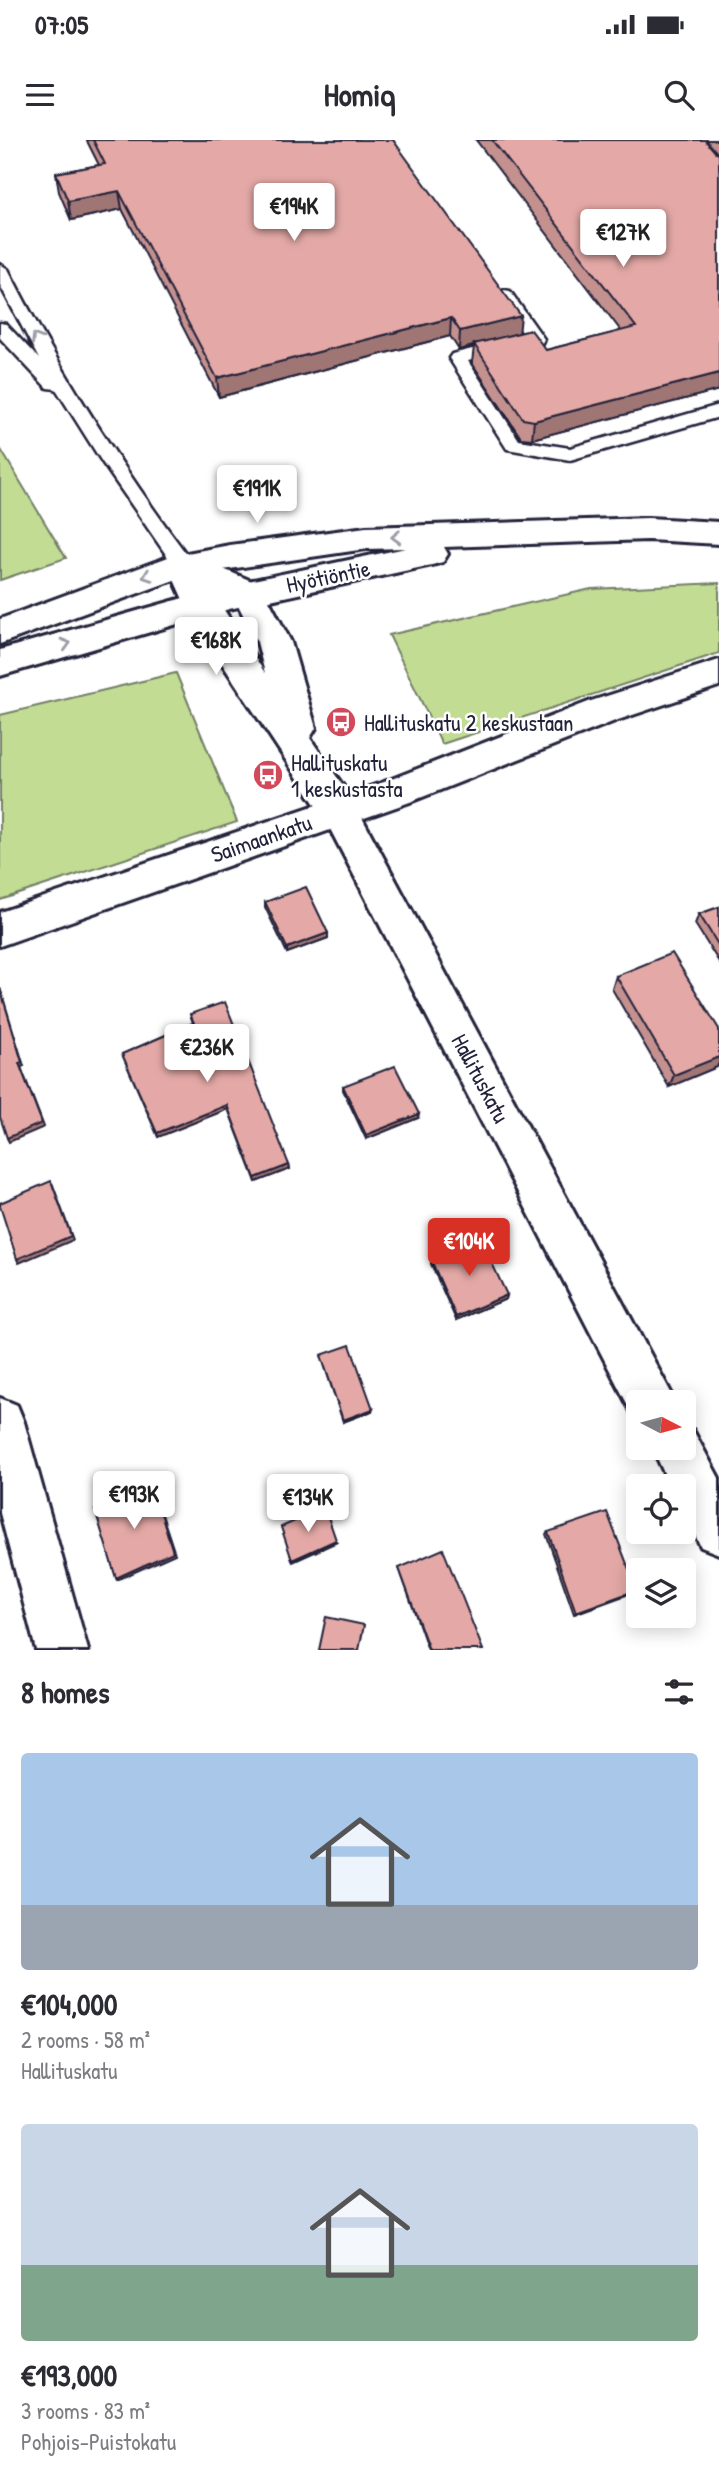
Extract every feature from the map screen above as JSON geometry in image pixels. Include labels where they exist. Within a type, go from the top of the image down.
[{"type":"street","name":"Hyötiöntie","points":[[0,632],[183,564],[366,538],[648,529],[719,533]]},
{"type":"street","name":"Hyötiöntie","points":[[0,663],[250,593],[537,531]]},
{"type":"street","points":[[183,564],[250,593]]},
{"type":"street","name":"Hallituskatu","points":[[183,564],[202,607],[306,757],[339,810],[646,1390]]},
{"type":"street","name":"Hallituskatu","points":[[250,593],[274,642],[306,757]]},
{"type":"street","name":"Saimaankatu","points":[[0,929],[397,792],[603,711],[719,673]]},
{"type":"street","points":[[0,1422],[62,1650]]},
{"type":"street","points":[[683,1460],[718,1523]]},
{"type":"lane","points":[[0,269],[22,314],[83,418],[133,495],[183,564]]},
{"type":"lane","points":[[496,284],[536,339],[458,358],[513,445],[570,454],[719,411]]},
{"type":"lane","points":[[0,328],[83,418]]},
{"type":"green space","points":[[0,448],[66,558],[0,580]]},
{"type":"green space","points":[[719,583],[719,653],[442,744],[389,635],[591,589]]},
{"type":"green space","points":[[176,673],[237,822],[0,900],[0,715]]},
{"type":"building","points":[[93,140],[393,140],[521,316],[460,331],[451,318],[217,378],[119,191],[68,201],[56,173],[105,164]]},
{"type":"building","points":[[492,140],[705,140],[719,154],[719,373],[534,421],[523,419],[474,344],[531,330],[546,350],[636,327]]},
{"type":"building","points":[[306,887],[328,933],[287,948],[265,902]]},
{"type":"building","points":[[719,907],[719,946],[699,914]]},
{"type":"building","points":[[672,953],[719,1029],[719,1057],[674,1075],[616,976]]},
{"type":"building","points":[[0,988],[22,1062],[19,1063],[42,1123],[7,1138],[0,1117]]},
{"type":"building","points":[[225,1002],[289,1165],[255,1178],[227,1105],[157,1133],[122,1054],[194,1023],[190,1014]]},
{"type":"building","points":[[395,1066],[419,1114],[366,1135],[343,1086]]},
{"type":"building","points":[[51,1181],[71,1236],[17,1259],[0,1203]]},
{"type":"building","points":[[481,1240],[507,1295],[456,1317],[431,1260]]},
{"type":"building","points":[[350,1345],[373,1409],[343,1420],[321,1355]]},
{"type":"building","points":[[152,1484],[173,1552],[116,1578],[95,1510]]},
{"type":"building","points":[[325,1508],[336,1540],[292,1560],[281,1527]]},
{"type":"building","points":[[607,1512],[626,1561],[626,1594],[576,1612],[548,1532]]},
{"type":"building","points":[[443,1549],[483,1650],[429,1650],[399,1568]]},
{"type":"building","points":[[326,1617],[364,1625],[359,1650],[319,1650]]},
{"type":"place","name":"Hallituskatu 2 keskustaan","points":[[341,722]]},
{"type":"place","name":"Hallituskatu 1 keskustasta","points":[[268,775]]}]
